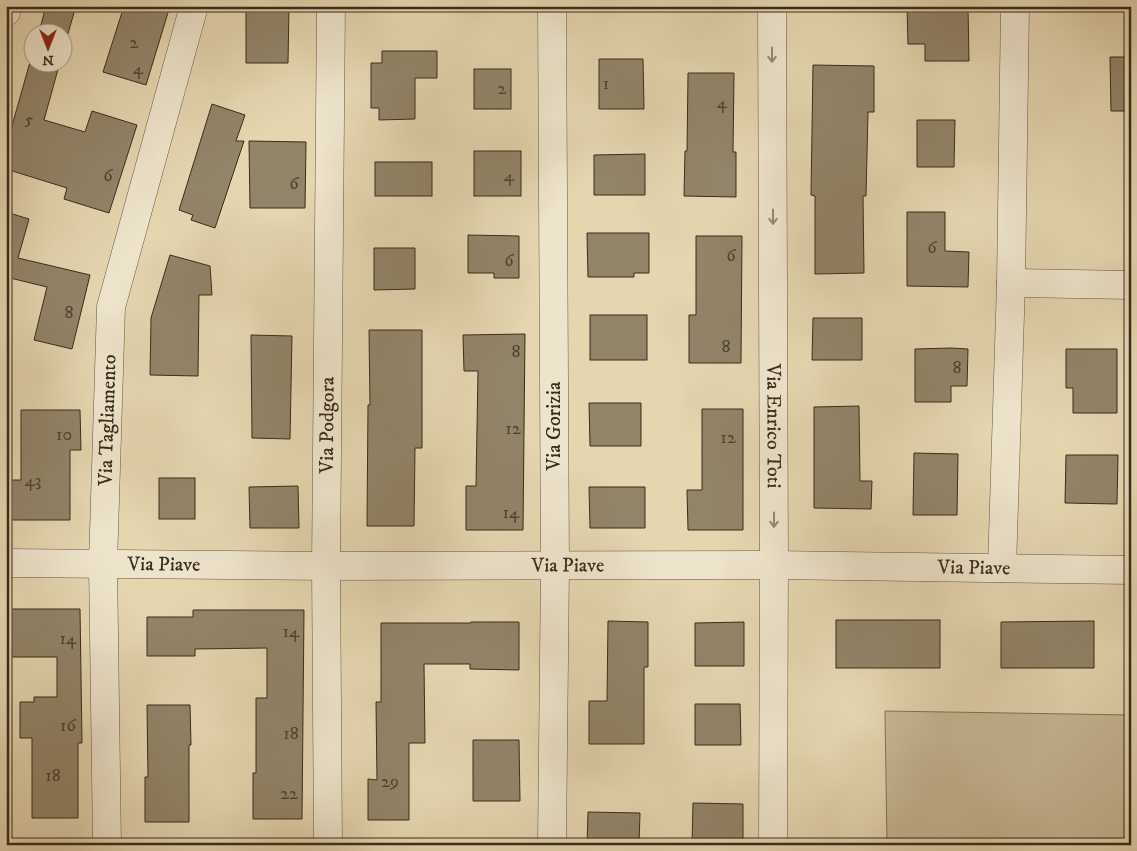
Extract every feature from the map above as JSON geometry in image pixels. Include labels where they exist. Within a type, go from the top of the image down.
[{"type":"street","points":[[6,12],[8,6]]},
{"type":"street","name":"Via Tagliamento","points":[[107,845],[102,564],[111,307],[194,6]]},
{"type":"street","name":"Via Podgora","points":[[328,845],[326,566],[331,6]]},
{"type":"street","name":"Via Gorizia","points":[[552,6],[555,566],[552,845]]},
{"type":"street","name":"Via Enrico Toti","points":[[772,6],[773,845]]},
{"type":"street","points":[[1002,568],[1011,283],[1015,6]]},
{"type":"street","points":[[1011,283],[1131,286]]},
{"type":"street","name":"Via Piave","points":[[6,563],[326,566],[774,565],[1131,570]]},
{"type":"shaded area","points":[[885,711],[1131,715],[1131,845],[887,845]]},
{"type":"building","points":[[46,6],[76,6],[71,22],[42,22]]},
{"type":"building","points":[[124,6],[170,6],[146,85],[103,72]]},
{"type":"building","points":[[246,6],[289,6],[288,63],[246,63]]},
{"type":"building","points":[[907,6],[968,6],[969,61],[925,61],[925,44],[908,44]]},
{"type":"building","points":[[382,51],[437,51],[437,78],[415,78],[415,119],[379,120],[379,108],[371,108],[371,63],[382,63]]},
{"type":"building","points":[[1110,57],[1131,57],[1131,111],[1111,111]]},
{"type":"building","points":[[599,59],[643,59],[644,109],[599,109]]},
{"type":"building","points":[[813,65],[874,66],[874,112],[868,112],[866,196],[863,196],[864,273],[815,274],[815,196],[811,195]]},
{"type":"building","points":[[474,69],[511,69],[511,109],[474,109]]},
{"type":"building","points":[[27,72],[57,72],[44,120],[85,132],[92,111],[137,125],[109,213],[64,199],[67,188],[6,169],[6,147]]},
{"type":"building","points":[[688,73],[734,73],[733,152],[736,152],[736,197],[684,196],[685,151],[687,151]]},
{"type":"building","points":[[212,104],[245,115],[236,141],[244,141],[215,228],[191,220],[193,215],[179,210]]},
{"type":"building","points":[[917,120],[955,120],[954,167],[917,167]]},
{"type":"building","points":[[249,141],[306,142],[305,208],[250,208]]},
{"type":"building","points":[[474,151],[521,151],[521,196],[474,196]]},
{"type":"building","points":[[645,154],[645,195],[594,195],[594,155]]},
{"type":"building","points":[[375,162],[432,162],[432,196],[375,196]]},
{"type":"building","points":[[6,212],[29,219],[18,258],[90,275],[72,349],[34,340],[47,287],[6,277]]},
{"type":"building","points":[[907,212],[945,212],[945,251],[969,252],[968,287],[907,286]]},
{"type":"building","points":[[587,233],[649,233],[649,273],[634,273],[634,277],[588,277]]},
{"type":"building","points":[[468,235],[519,236],[519,278],[494,278],[494,273],[468,273]]},
{"type":"building","points":[[696,236],[742,236],[741,363],[689,363],[689,315],[696,315]]},
{"type":"building","points":[[374,248],[415,248],[415,289],[374,290]]},
{"type":"building","points":[[170,255],[210,266],[212,295],[199,295],[198,376],[150,375],[151,318]]},
{"type":"building","points":[[590,315],[647,315],[647,360],[590,360]]},
{"type":"building","points":[[813,318],[862,318],[862,360],[812,360]]},
{"type":"building","points":[[369,330],[422,330],[422,448],[415,448],[414,526],[367,526],[368,405],[370,405]]},
{"type":"building","points":[[525,334],[523,530],[466,530],[466,486],[476,486],[478,371],[464,371],[463,335]]},
{"type":"building","points":[[251,335],[292,336],[290,439],[252,438]]},
{"type":"building","points":[[915,349],[968,349],[967,386],[951,386],[951,402],[915,402]]},
{"type":"building","points":[[1066,349],[1117,349],[1117,413],[1073,413],[1073,388],[1066,388]]},
{"type":"building","points":[[589,403],[641,403],[641,446],[590,446]]},
{"type":"building","points":[[859,406],[860,481],[872,481],[871,509],[814,508],[814,407]]},
{"type":"building","points":[[702,409],[743,409],[743,530],[688,530],[687,490],[702,490]]},
{"type":"building","points":[[21,410],[80,410],[81,450],[70,450],[70,520],[8,520],[8,480],[21,480]]},
{"type":"building","points":[[914,453],[958,454],[957,515],[913,515]]},
{"type":"building","points":[[1066,455],[1118,455],[1117,504],[1065,503]]},
{"type":"building","points":[[159,478],[195,478],[195,519],[159,519]]},
{"type":"building","points":[[298,486],[299,528],[250,528],[249,487]]},
{"type":"building","points":[[589,487],[645,487],[645,528],[590,528]]},
{"type":"building","points":[[12,609],[80,609],[82,743],[78,743],[78,818],[32,818],[32,738],[20,738],[20,702],[34,702],[34,697],[57,697],[57,657],[12,657]]},
{"type":"building","points":[[193,610],[304,610],[302,819],[253,819],[253,773],[256,773],[256,698],[267,698],[267,648],[195,649],[195,656],[147,656],[147,617],[193,617]]},
{"type":"building","points":[[836,620],[940,620],[940,668],[836,668]]},
{"type":"building","points":[[608,621],[648,622],[648,667],[644,667],[644,744],[589,744],[589,701],[607,701]]},
{"type":"building","points":[[1094,621],[1094,668],[1001,668],[1001,622]]},
{"type":"building","points":[[519,622],[519,670],[470,669],[470,664],[424,664],[425,743],[409,743],[409,820],[368,820],[368,779],[377,780],[376,702],[381,702],[381,623]]},
{"type":"building","points":[[744,622],[744,666],[695,666],[695,623]]},
{"type":"building","points":[[695,704],[740,704],[741,745],[695,745]]},
{"type":"building","points":[[147,705],[190,705],[189,822],[145,822],[145,777],[148,777]]},
{"type":"building","points":[[473,740],[519,740],[520,801],[473,801]]},
{"type":"building","points":[[693,803],[743,804],[743,845],[692,845]]},
{"type":"building","points":[[588,812],[640,813],[639,845],[587,845]]}]
